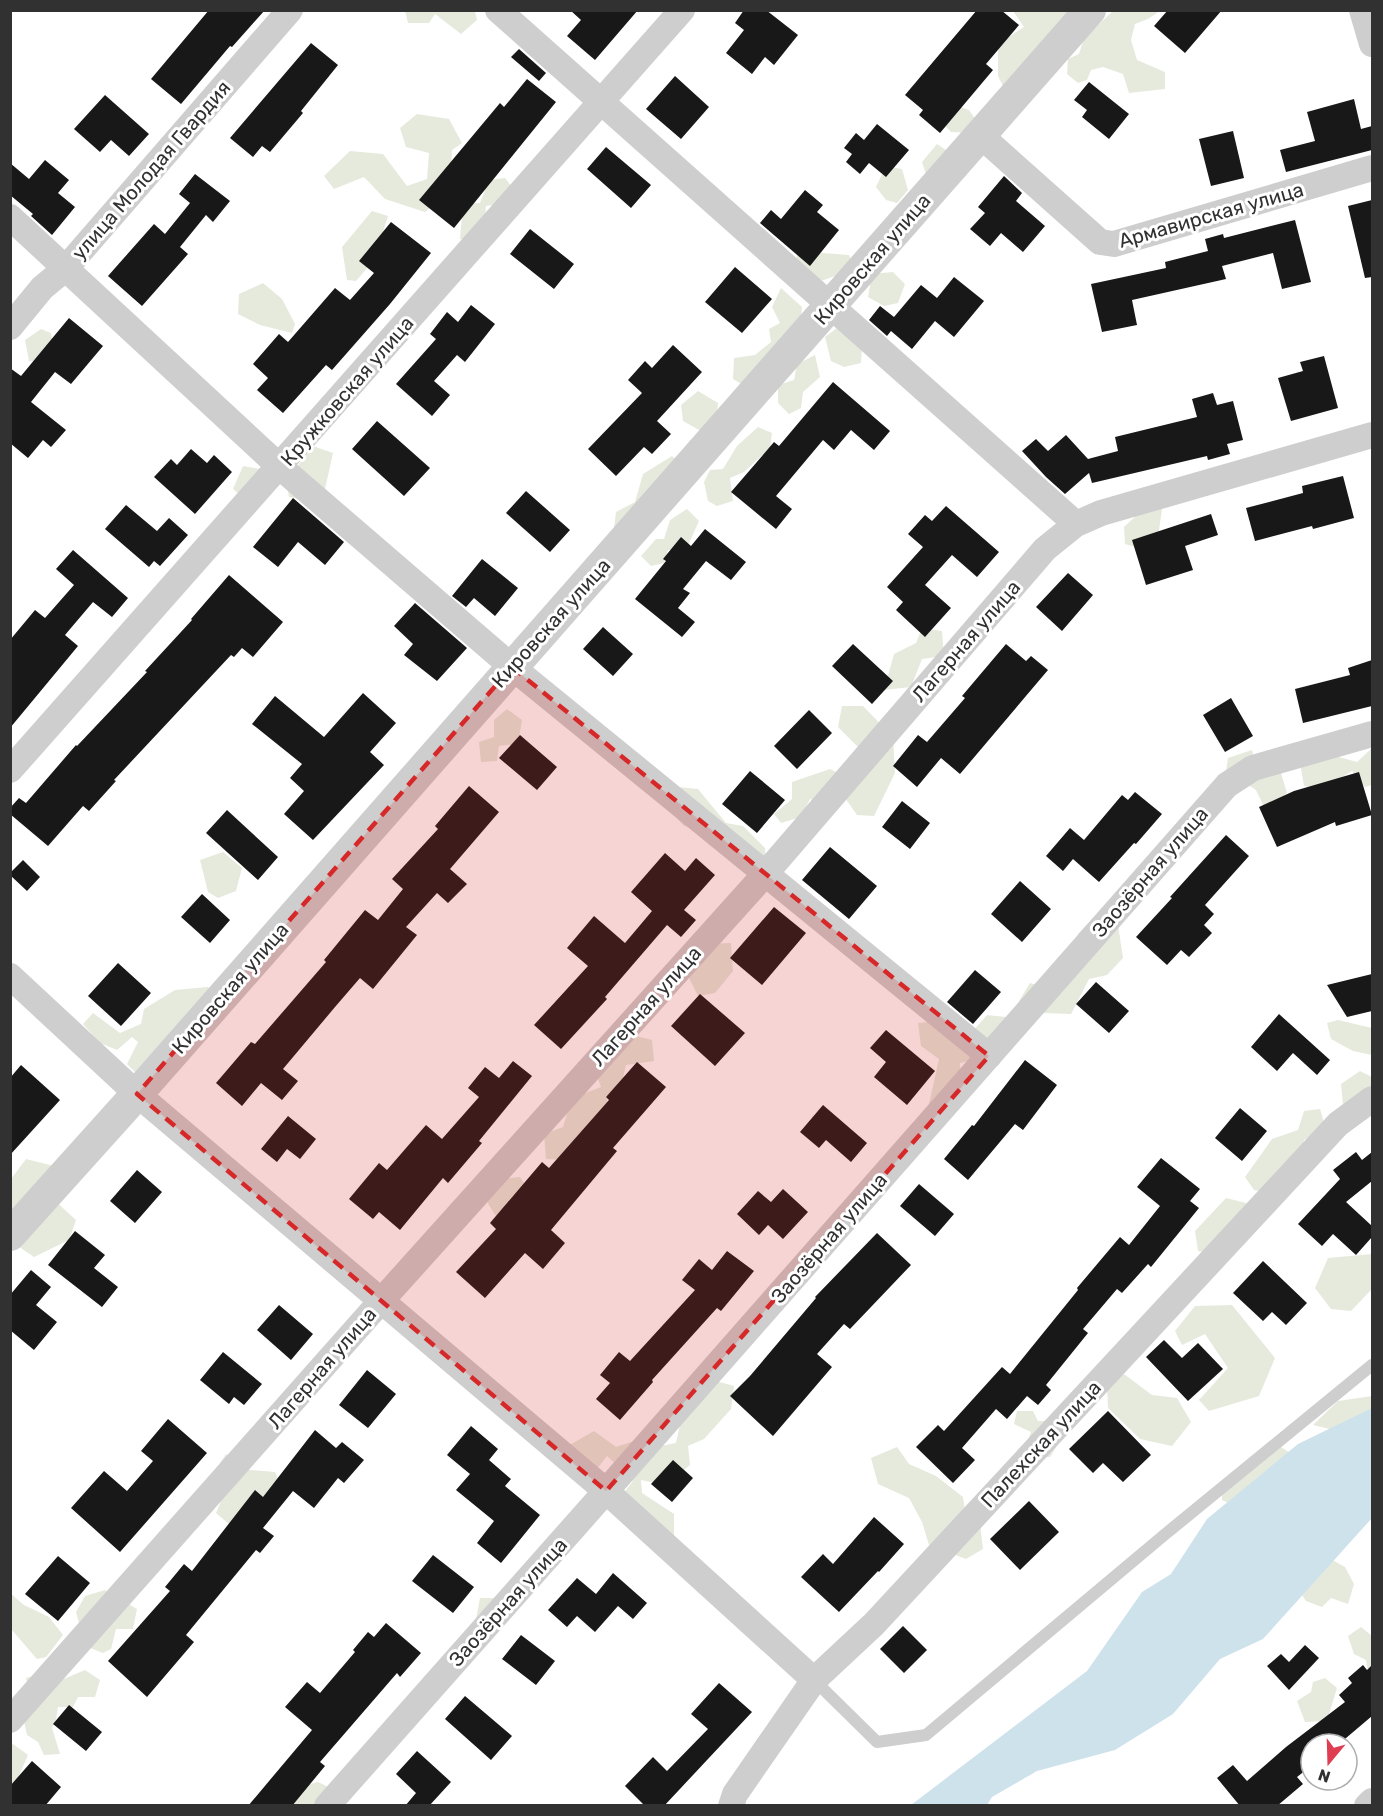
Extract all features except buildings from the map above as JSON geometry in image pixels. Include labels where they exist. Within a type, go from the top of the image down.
[{"type":"street","name":"улица Молодая Гвардия","points":[[10,327],[42,288],[66,268],[290,10]]},
{"type":"street","points":[[498,10],[1076,524]]},
{"type":"street","name":"Кружковская улица","points":[[10,770],[682,10]]},
{"type":"street","name":"Кировская улица","points":[[10,1235],[831,307],[1090,10]]},
{"type":"street","points":[[1362,10],[1372,44]]},
{"type":"street","name":"Армавирская улица","points":[[980,135],[1100,242],[1114,244],[1372,168]]},
{"type":"street","points":[[10,217],[280,467],[512,667],[989,1056]]},
{"type":"street","name":"Лагерная улица","points":[[10,1720],[382,1300],[766,873],[1045,549],[1076,524],[1101,513],[1372,435]]},
{"type":"street","name":"Заозёрная улица","points":[[327,1806],[1227,785],[1253,768],[1372,734]]},
{"type":"street","points":[[10,976],[137,1094],[606,1491],[814,1680]]},
{"type":"street","name":"Палехская улица","points":[[731,1806],[735,1794],[814,1680],[874,1624],[1338,1124],[1372,1099]]},
{"type":"street","points":[[1367,1806],[1372,1802]]},
{"type":"lane","points":[[814,1680],[877,1742],[926,1735],[1163,1536],[1372,1365]]},
{"type":"highlighted area","points":[[512,667],[989,1056],[606,1491],[137,1094]]},
{"type":"shaded area","points":[[405,11],[475,11],[477,20],[461,34],[435,14],[429,23],[408,23]]},
{"type":"shaded area","points":[[1013,11],[1087,11],[1008,96],[998,76],[998,44],[1024,27]]},
{"type":"shaded area","points":[[1113,11],[1160,11],[1135,24],[1131,40],[1137,60],[1165,72],[1165,89],[1129,93],[1123,74],[1103,67],[1091,70],[1087,80],[1078,83],[1067,74],[1068,59],[1079,54],[1084,38]]},
{"type":"shaded area","points":[[950,103],[969,110],[980,126],[970,133],[951,132],[938,118]]},
{"type":"shaded area","points":[[417,114],[449,119],[462,143],[452,150],[450,183],[443,198],[425,212],[385,199],[364,177],[334,189],[324,176],[350,151],[383,154],[407,186],[427,179],[429,153],[406,147],[400,128]]},
{"type":"shaded area","points":[[937,144],[952,154],[929,184],[922,162]]},
{"type":"shaded area","points":[[886,166],[902,169],[908,190],[897,203],[886,200],[876,187]]},
{"type":"shaded area","points":[[505,178],[515,191],[502,204],[486,206],[485,217],[476,242],[460,239],[463,204],[480,203],[489,180]]},
{"type":"shaded area","points":[[372,211],[388,216],[374,260],[356,281],[347,280],[342,247]]},
{"type":"shaded area","points":[[798,251],[849,255],[855,269],[821,281],[796,260]]},
{"type":"shaded area","points":[[893,272],[905,284],[898,303],[884,306],[868,297],[872,274]]},
{"type":"shaded area","points":[[263,283],[282,299],[295,324],[292,333],[260,325],[238,314],[239,294]]},
{"type":"shaded area","points":[[781,288],[802,307],[799,330],[787,350],[759,363],[758,378],[748,388],[733,379],[734,358],[755,355],[771,342],[769,329],[780,323],[772,307]]},
{"type":"shaded area","points":[[845,322],[863,331],[861,363],[844,367],[831,361],[825,337]]},
{"type":"shaded area","points":[[41,329],[51,333],[54,350],[44,362],[29,361],[25,340]]},
{"type":"shaded area","points":[[815,355],[820,377],[803,392],[801,408],[789,414],[778,403],[778,385],[794,380],[797,364]]},
{"type":"shaded area","points":[[698,391],[718,403],[716,424],[699,430],[683,421],[681,405]]},
{"type":"shaded area","points":[[758,427],[772,433],[770,448],[744,472],[730,478],[733,501],[717,506],[708,501],[704,482],[710,470],[723,469],[737,446]]},
{"type":"shaded area","points":[[313,446],[333,453],[325,489],[307,500],[289,497],[286,481]]},
{"type":"shaded area","points":[[672,456],[681,465],[614,528],[616,512],[635,502],[643,474]]},
{"type":"shaded area","points":[[243,466],[265,470],[251,504],[233,489]]},
{"type":"shaded area","points":[[1151,502],[1162,509],[1157,544],[1143,549],[1125,544],[1124,527]]},
{"type":"shaded area","points":[[687,509],[699,521],[686,550],[668,550],[664,563],[651,566],[641,556],[656,539],[664,539],[670,520]]},
{"type":"shaded area","points":[[922,628],[942,631],[944,656],[922,659],[911,687],[884,690],[894,654],[916,643]]},
{"type":"shaded area","points":[[842,706],[863,706],[893,737],[895,773],[874,816],[857,815],[843,795],[831,806],[810,799],[801,817],[781,823],[774,814],[792,799],[792,782],[830,769],[850,779],[871,760],[838,727]]},
{"type":"shaded area","points":[[507,709],[522,720],[518,744],[499,746],[497,761],[481,762],[479,742],[494,737],[494,720]]},
{"type":"shaded area","points":[[1372,748],[1372,785],[1365,787],[1352,771],[1323,789],[1304,786],[1300,763],[1321,752],[1357,762]]},
{"type":"shaded area","points":[[1252,750],[1259,777],[1281,773],[1287,793],[1266,811],[1256,790],[1226,771],[1228,758]]},
{"type":"shaded area","points":[[668,786],[698,789],[726,823],[743,826],[765,848],[766,862],[742,864],[708,844],[705,830],[684,826],[664,805]]},
{"type":"shaded area","points":[[223,852],[242,868],[236,891],[218,898],[208,892],[200,860]]},
{"type":"shaded area","points":[[1093,918],[1118,925],[1123,958],[1107,975],[1089,979],[1071,1014],[1043,1013],[1029,1022],[1019,1001],[1030,983],[1055,990],[1077,971],[1078,934]]},
{"type":"shaded area","points":[[731,943],[733,971],[715,993],[698,996],[687,974],[704,944]]},
{"type":"shaded area","points":[[208,987],[216,998],[143,1080],[127,1064],[138,1042],[132,1037],[117,1050],[100,1043],[83,1024],[93,1013],[120,1033],[141,1024],[144,1009],[175,990]]},
{"type":"shaded area","points":[[987,1015],[1006,1017],[978,1059],[960,1063],[962,1102],[945,1123],[929,1104],[939,1059],[921,1046],[918,1023],[939,1021],[965,1040]]},
{"type":"shaded area","points":[[1338,1020],[1372,1028],[1372,1055],[1353,1051],[1331,1039],[1327,1023]]},
{"type":"shaded area","points":[[632,1035],[652,1040],[654,1061],[626,1065],[621,1087],[606,1096],[610,1110],[569,1160],[546,1159],[544,1134],[563,1127],[572,1098],[601,1087],[591,1059]]},
{"type":"shaded area","points":[[1360,1071],[1372,1077],[1372,1094],[1343,1105],[1341,1084]]},
{"type":"shaded area","points":[[1320,1109],[1326,1129],[1304,1140],[1301,1158],[1268,1193],[1254,1190],[1245,1177],[1272,1139],[1298,1130],[1304,1111]]},
{"type":"shaded area","points":[[26,1159],[54,1166],[53,1199],[76,1220],[69,1240],[34,1257],[11,1243],[11,1179]]},
{"type":"shaded area","points":[[520,1177],[533,1196],[521,1218],[495,1215],[483,1195],[499,1179]]},
{"type":"shaded area","points":[[1226,1198],[1246,1203],[1249,1216],[1214,1254],[1198,1251],[1195,1231]]},
{"type":"shaded area","points":[[1372,1254],[1372,1289],[1351,1311],[1331,1309],[1315,1288],[1328,1258]]},
{"type":"shaded area","points":[[1232,1305],[1275,1358],[1259,1396],[1209,1411],[1199,1400],[1228,1368],[1205,1334],[1182,1345],[1175,1331],[1195,1306]]},
{"type":"shaded area","points":[[1124,1374],[1152,1395],[1177,1398],[1191,1422],[1172,1446],[1140,1439],[1108,1408],[1107,1386]]},
{"type":"shaded area","points":[[716,1381],[734,1386],[731,1409],[704,1439],[688,1446],[690,1465],[666,1485],[641,1480],[642,1493],[674,1514],[674,1536],[616,1503],[633,1481],[607,1456],[594,1473],[568,1446],[594,1431],[616,1447],[640,1439],[660,1446],[676,1443],[681,1420]]},
{"type":"shaded area","points":[[1372,1396],[1372,1417],[1338,1431],[1313,1425],[1338,1401]]},
{"type":"shaded area","points":[[1017,1411],[1033,1411],[1038,1421],[1051,1421],[1061,1439],[1050,1457],[1035,1458],[1026,1445],[1031,1432],[1014,1424]]},
{"type":"shaded area","points":[[897,1447],[909,1464],[936,1476],[963,1497],[966,1518],[980,1524],[983,1549],[966,1559],[929,1545],[922,1522],[909,1498],[878,1484],[871,1458]]},
{"type":"shaded area","points":[[1281,1447],[1292,1454],[1235,1506],[1222,1500],[1222,1484]]},
{"type":"shaded area","points":[[226,1454],[250,1470],[275,1472],[278,1479],[269,1504],[249,1497],[238,1519],[231,1526],[216,1513],[228,1485],[220,1463]]},
{"type":"shaded area","points":[[1323,1555],[1345,1567],[1354,1584],[1348,1604],[1331,1598],[1322,1607],[1306,1601],[1294,1583]]},
{"type":"shaded area","points":[[105,1590],[137,1609],[133,1629],[116,1629],[111,1649],[103,1653],[85,1646],[76,1612],[85,1596]]},
{"type":"shaded area","points":[[10,1593],[24,1605],[49,1617],[63,1635],[46,1657],[37,1659],[11,1629]]},
{"type":"shaded area","points":[[480,1598],[502,1598],[494,1631],[476,1619]]},
{"type":"shaded area","points":[[1361,1627],[1372,1636],[1372,1684],[1366,1660],[1354,1654],[1348,1636]]},
{"type":"shaded area","points":[[85,1670],[100,1680],[95,1697],[78,1697],[73,1707],[58,1707],[52,1728],[60,1754],[44,1755],[38,1742],[27,1735],[23,1717],[31,1704],[26,1678],[44,1673],[59,1681]]},
{"type":"shaded area","points":[[1325,1678],[1337,1688],[1327,1721],[1305,1722],[1297,1701],[1311,1692],[1313,1682]]},
{"type":"shaded area","points":[[13,1744],[28,1755],[17,1780],[11,1784],[11,1746]]},
{"type":"shaded area","points":[[318,1782],[341,1793],[338,1805],[292,1805],[288,1790]]},
{"type":"water","points":[[1372,1408],[1372,1518],[1263,1639],[1220,1659],[1173,1714],[1115,1750],[1037,1771],[992,1797],[987,1805],[911,1805],[1087,1671],[1142,1592],[1171,1574],[1207,1519],[1298,1444]]}]
